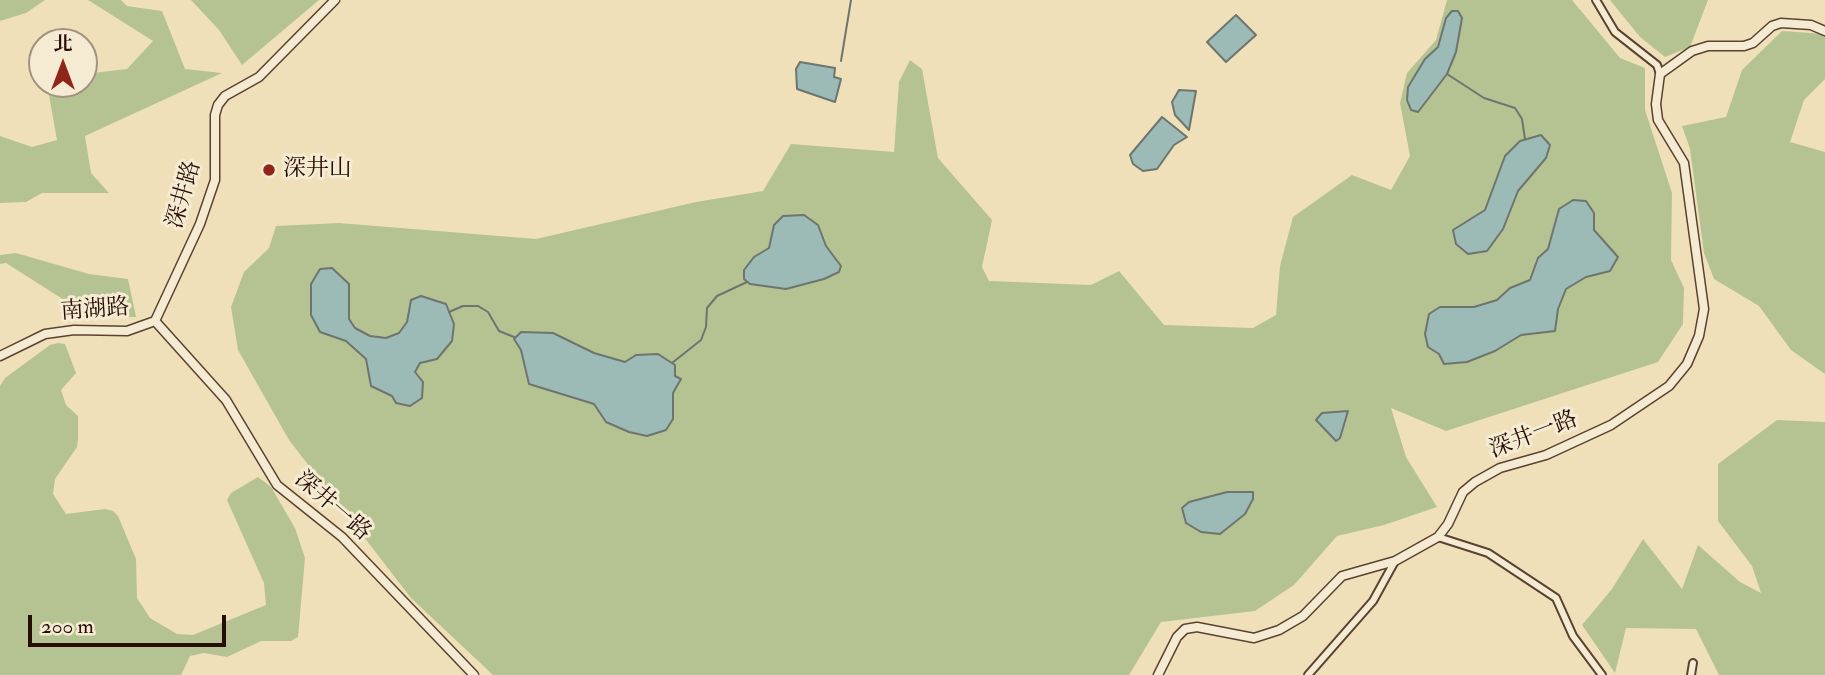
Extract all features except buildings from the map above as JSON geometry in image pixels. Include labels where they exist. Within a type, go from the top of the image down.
[{"type":"street","name":"深井路","points":[[155,321],[201,224],[215,180],[215,114],[218,105],[225,96],[259,77],[335,0]]},
{"type":"street","points":[[1596,0],[1615,32],[1657,65],[1660,74],[1692,51],[1708,46],[1744,46],[1753,43],[1772,26],[1781,23],[1811,25],[1825,31]]},
{"type":"street","name":"深井一路","points":[[1158,675],[1177,637],[1185,629],[1197,627],[1254,638],[1279,630],[1303,616],[1342,576],[1395,561],[1438,537],[1448,524],[1463,492],[1475,482],[1500,468],[1546,455],[1611,425],[1669,386],[1687,364],[1699,336],[1704,309],[1684,163],[1658,120],[1656,104],[1660,74]]},
{"type":"street","name":"南湖路","points":[[0,356],[45,334],[74,330],[127,331],[155,321]]},
{"type":"street","name":"深井一路","points":[[155,321],[226,400],[277,485],[342,537],[474,675]]},
{"type":"street","points":[[1438,537],[1488,553],[1556,598],[1573,636],[1602,675]]},
{"type":"street","points":[[1308,675],[1373,601],[1395,561]]},
{"type":"street","points":[[1691,675],[1693,663]]},
{"type":"green space","points":[[0,0],[45,0],[26,13],[0,21]]},
{"type":"green space","points":[[88,0],[121,0],[127,6],[162,11],[185,69],[222,73],[85,136],[91,173],[109,193],[42,193],[26,202],[0,203],[0,136],[32,147],[57,140],[50,98],[98,98],[98,72],[127,69],[153,41]]},
{"type":"green space","points":[[191,0],[319,0],[242,65],[219,30]]},
{"type":"green space","points":[[1447,0],[1572,0],[1620,58],[1645,68],[1645,110],[1672,193],[1671,260],[1684,288],[1683,324],[1658,362],[1446,431],[1391,408],[1406,457],[1437,507],[1384,525],[1337,536],[1294,585],[1255,611],[1161,622],[1129,675],[493,675],[411,598],[289,440],[238,350],[231,307],[244,272],[269,248],[276,226],[339,223],[536,239],[696,202],[763,191],[791,144],[894,152],[899,82],[910,60],[922,69],[938,158],[992,220],[982,267],[989,281],[1091,285],[1119,271],[1164,325],[1253,328],[1276,315],[1280,266],[1293,217],[1352,175],[1391,190],[1410,156],[1400,103],[1407,73],[1436,40]]},
{"type":"green space","points":[[1610,0],[1708,0],[1690,47],[1665,57],[1640,37]]},
{"type":"green space","points":[[1782,31],[1825,34],[1825,79],[1804,100],[1790,142],[1825,152],[1825,374],[1791,350],[1759,306],[1714,279],[1704,253],[1690,149],[1682,126],[1726,117],[1742,70]]},
{"type":"green space","points":[[16,253],[89,274],[128,279],[136,317],[74,315],[61,298],[6,263],[0,264],[0,255]]},
{"type":"green space","points":[[65,344],[76,373],[61,390],[66,405],[78,416],[78,439],[77,447],[55,479],[53,494],[66,514],[105,509],[118,516],[136,559],[137,598],[150,618],[177,634],[193,635],[266,605],[264,583],[227,500],[231,493],[258,477],[271,487],[295,528],[305,558],[298,637],[291,641],[261,641],[227,657],[204,653],[190,656],[181,675],[0,675],[0,386],[5,378],[50,345]]},
{"type":"green space","points":[[1777,420],[1825,422],[1825,675],[1719,675],[1696,629],[1626,628],[1615,673],[1582,625],[1612,589],[1643,539],[1682,589],[1698,545],[1740,582],[1761,593],[1752,566],[1718,521],[1718,464]]},
{"type":"water","points":[[1452,11],[1458,11],[1462,18],[1456,52],[1447,74],[1418,112],[1411,110],[1407,100],[1408,87],[1425,59],[1438,47],[1446,18]]},
{"type":"water","points":[[1236,15],[1256,35],[1226,62],[1207,42]]},
{"type":"water","points":[[800,62],[835,68],[834,77],[841,79],[835,102],[797,89],[796,69]]},
{"type":"water","points":[[1179,90],[1196,91],[1189,130],[1175,115],[1172,102]]},
{"type":"water","points":[[1162,117],[1187,137],[1174,145],[1157,169],[1143,171],[1133,164],[1130,155]]},
{"type":"water","points":[[1541,135],[1550,145],[1546,158],[1518,191],[1503,229],[1487,251],[1468,254],[1456,244],[1453,230],[1485,210],[1505,156],[1520,141]]},
{"type":"water","points":[[1573,200],[1586,201],[1594,213],[1594,230],[1618,257],[1610,271],[1586,277],[1566,289],[1558,309],[1555,331],[1521,335],[1495,351],[1467,362],[1444,364],[1439,354],[1428,347],[1425,334],[1429,314],[1440,307],[1474,307],[1497,300],[1510,288],[1530,280],[1538,258],[1548,249],[1559,209]]},
{"type":"water","points":[[804,215],[818,225],[826,246],[841,266],[839,272],[786,289],[750,284],[744,279],[744,270],[754,257],[769,248],[774,225],[783,216]]},
{"type":"water","points":[[332,268],[349,284],[349,319],[355,328],[370,336],[386,338],[399,333],[407,322],[411,300],[421,296],[446,304],[454,324],[452,341],[437,359],[420,363],[415,372],[423,382],[422,398],[410,406],[396,403],[392,396],[371,386],[366,359],[346,341],[320,332],[311,315],[311,284],[320,269]]},
{"type":"water","points":[[521,332],[553,333],[594,353],[625,362],[636,355],[658,354],[675,365],[675,376],[681,379],[673,393],[673,419],[666,430],[647,436],[629,432],[606,422],[594,404],[529,384],[521,350],[514,339]]},
{"type":"water","points":[[1348,411],[1340,438],[1336,441],[1316,420],[1322,413]]},
{"type":"water","points":[[1227,492],[1253,492],[1253,499],[1245,514],[1220,534],[1201,532],[1186,523],[1182,508],[1189,502]]},
{"type":"waterway","points":[[841,61],[851,0]]},
{"type":"waterway","points":[[1447,74],[1484,98],[1515,108],[1522,119],[1525,139]]},
{"type":"waterway","points":[[672,363],[701,340],[706,327],[707,308],[717,296],[747,282]]},
{"type":"waterway","points":[[449,312],[463,306],[478,306],[488,312],[499,331],[514,337]]},
{"type":"place","name":"深井山","points":[[269,170]]}]
